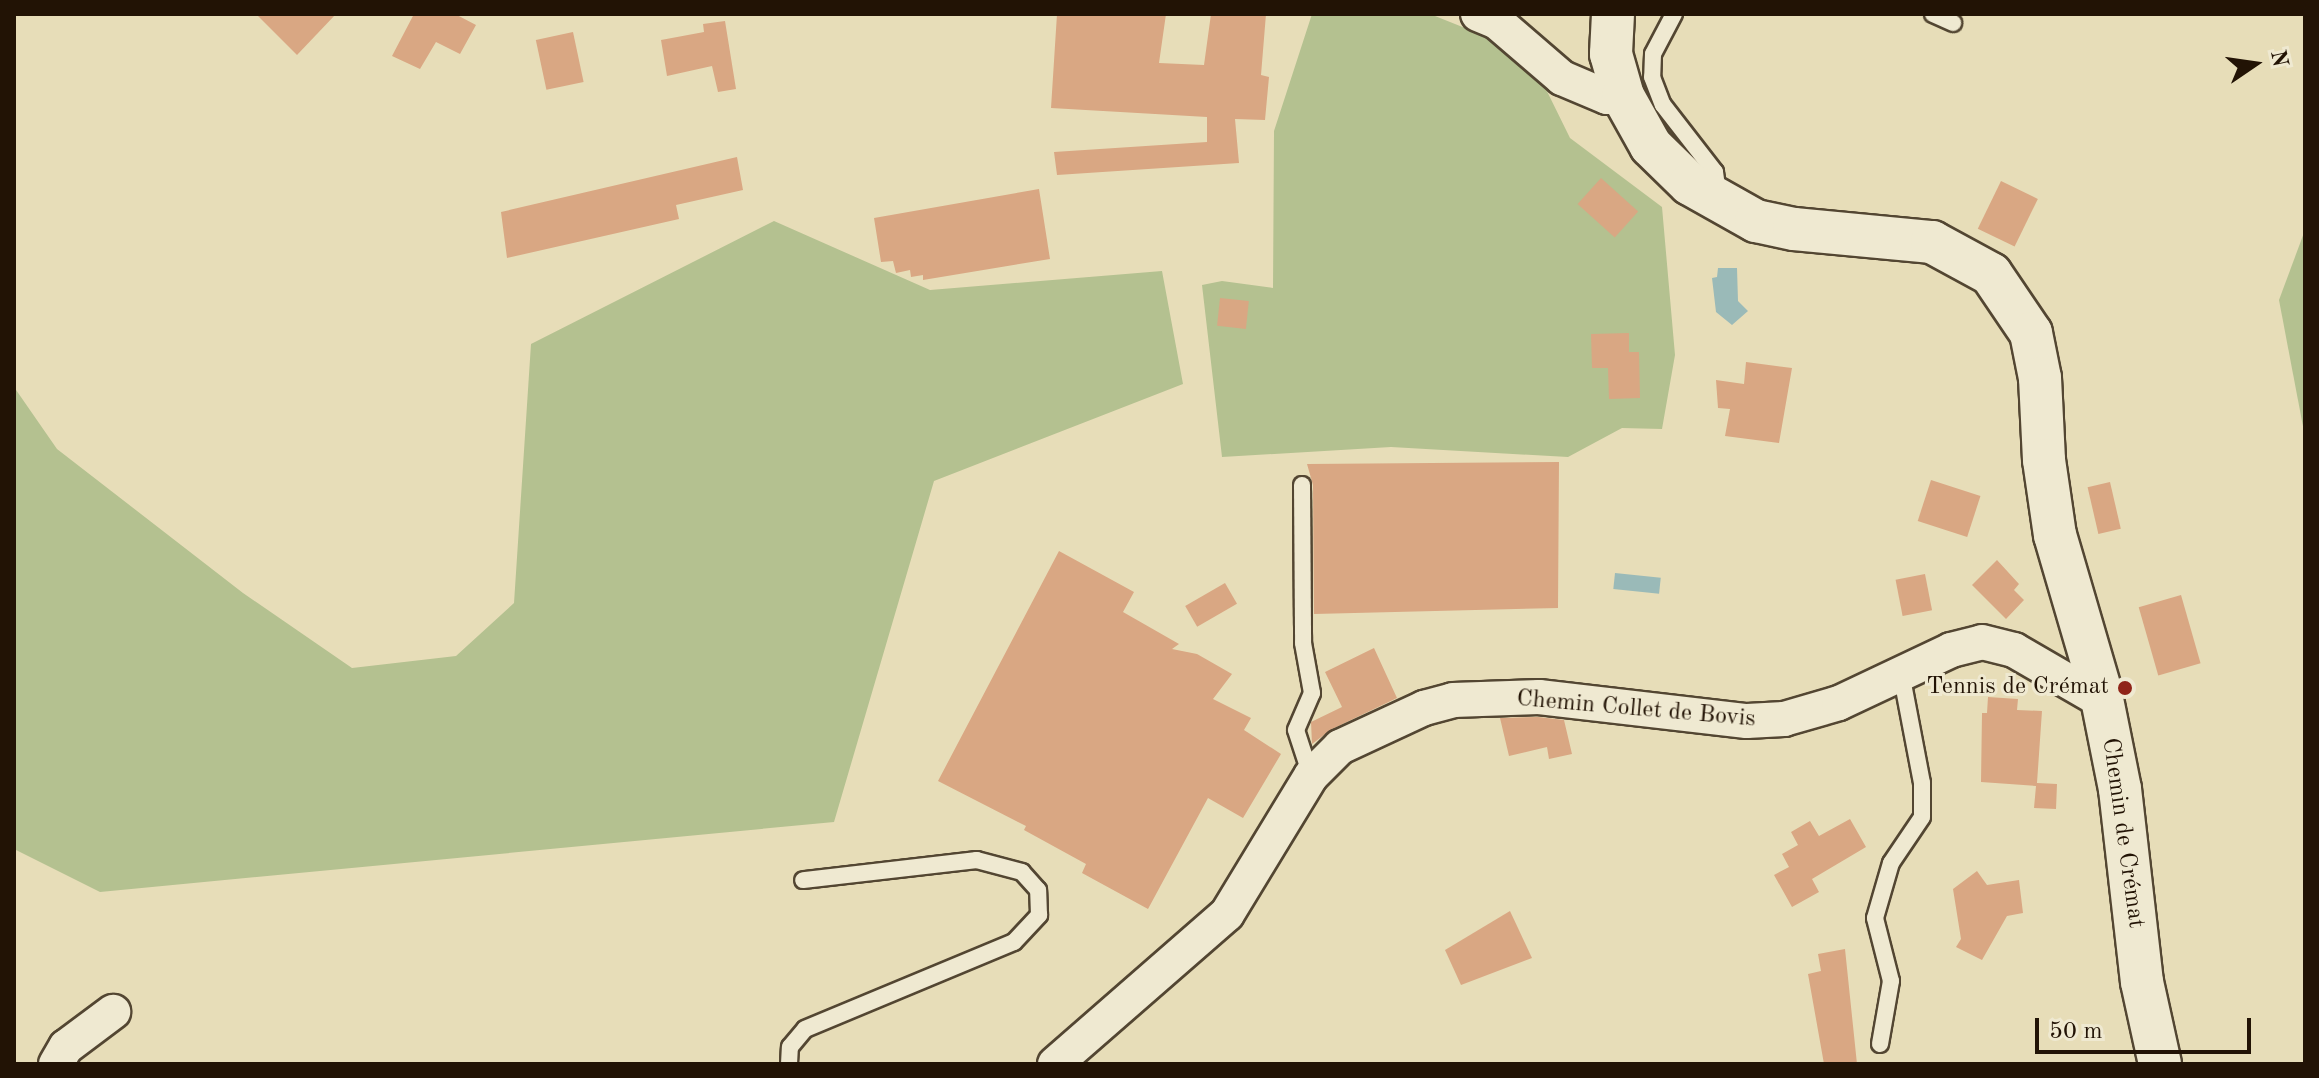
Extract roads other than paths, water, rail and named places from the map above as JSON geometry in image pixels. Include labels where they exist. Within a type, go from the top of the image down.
[{"type":"street","points":[[1478,14],[1497,22],[1562,78],[1607,97],[1623,96]]},
{"type":"street","name":"Chemin de Crémat","points":[[1613,14],[1611,54],[1623,96],[1651,146],[1719,204],[1756,221],[1794,229],[1932,242],[1991,274],[2013,302],[2034,348],[2055,535],[2102,701],[2120,789],[2142,982],[2160,1064]]},
{"type":"street","name":"Chemin Collet de Bovis","points":[[1055,1064],[1227,914],[1311,776],[1340,747],[1453,700],[1539,697],[1767,721],[1807,715],[1967,644],[1997,643],[2102,701]]},
{"type":"street","points":[[56,1064],[66,1047],[113,1012]]},
{"type":"lane","points":[[1674,14],[1653,54],[1652,77],[1670,115],[1715,172],[1719,204]]},
{"type":"lane","points":[[1933,14],[1953,23]]},
{"type":"lane","points":[[1302,485],[1303,643],[1312,693],[1296,730],[1311,776]]},
{"type":"lane","points":[[1880,1044],[1891,981],[1875,918],[1891,863],[1922,817],[1922,783],[1901,673]]},
{"type":"lane","points":[[789,1064],[790,1047],[805,1029],[1014,942],[1039,915],[1038,890],[1022,872],[977,860],[803,880]]},
{"type":"water","points":[[1718,268],[1737,268],[1738,301],[1748,311],[1732,325],[1716,312],[1712,278],[1717,277]]},
{"type":"water","points":[[1615,573],[1661,578],[1659,594],[1613,589]]},
{"type":"place","name":"Tennis de Crémat","points":[[2125,688]]}]
